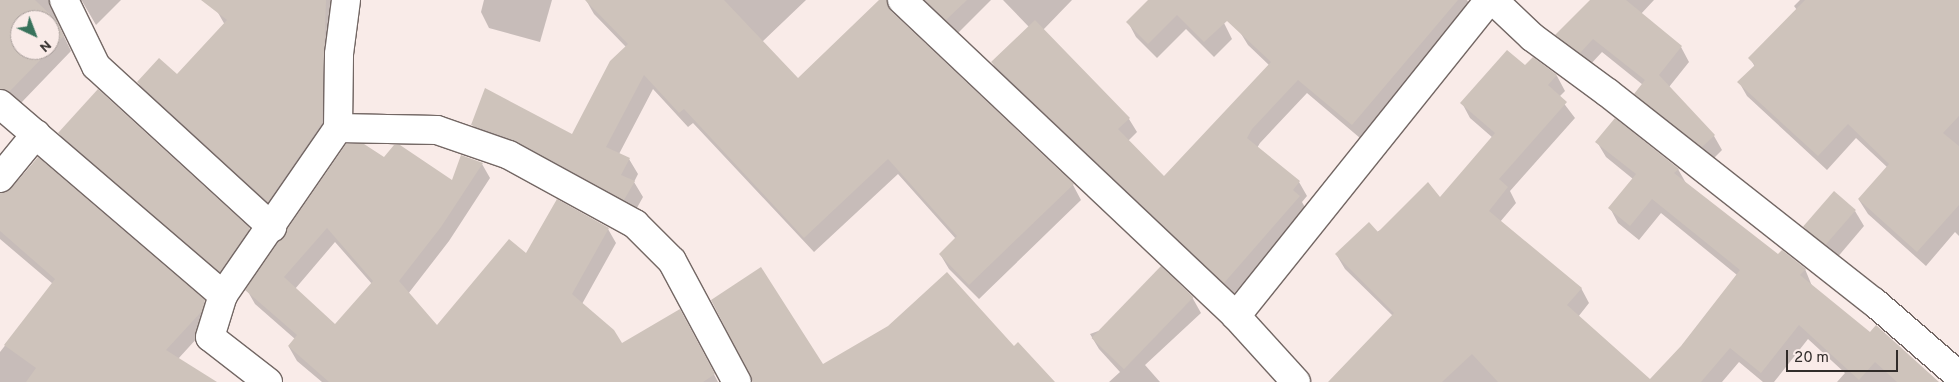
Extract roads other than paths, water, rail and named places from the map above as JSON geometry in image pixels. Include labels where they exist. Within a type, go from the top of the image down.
[{"type":"street","points":[[64,0],[96,66],[272,227]]},
{"type":"street","points":[[260,379],[210,337],[223,294],[272,227],[338,128],[340,54],[346,0]]},
{"type":"street","points":[[902,0],[1236,316],[1296,382]]},
{"type":"street","points":[[1236,316],[1491,0],[1532,37],[1874,302],[1959,376]]},
{"type":"street","points":[[0,104],[223,294]]},
{"type":"street","points":[[338,128],[437,130],[509,155],[635,224],[672,260],[737,382]]},
{"type":"street","points":[[0,178],[36,134]]}]
